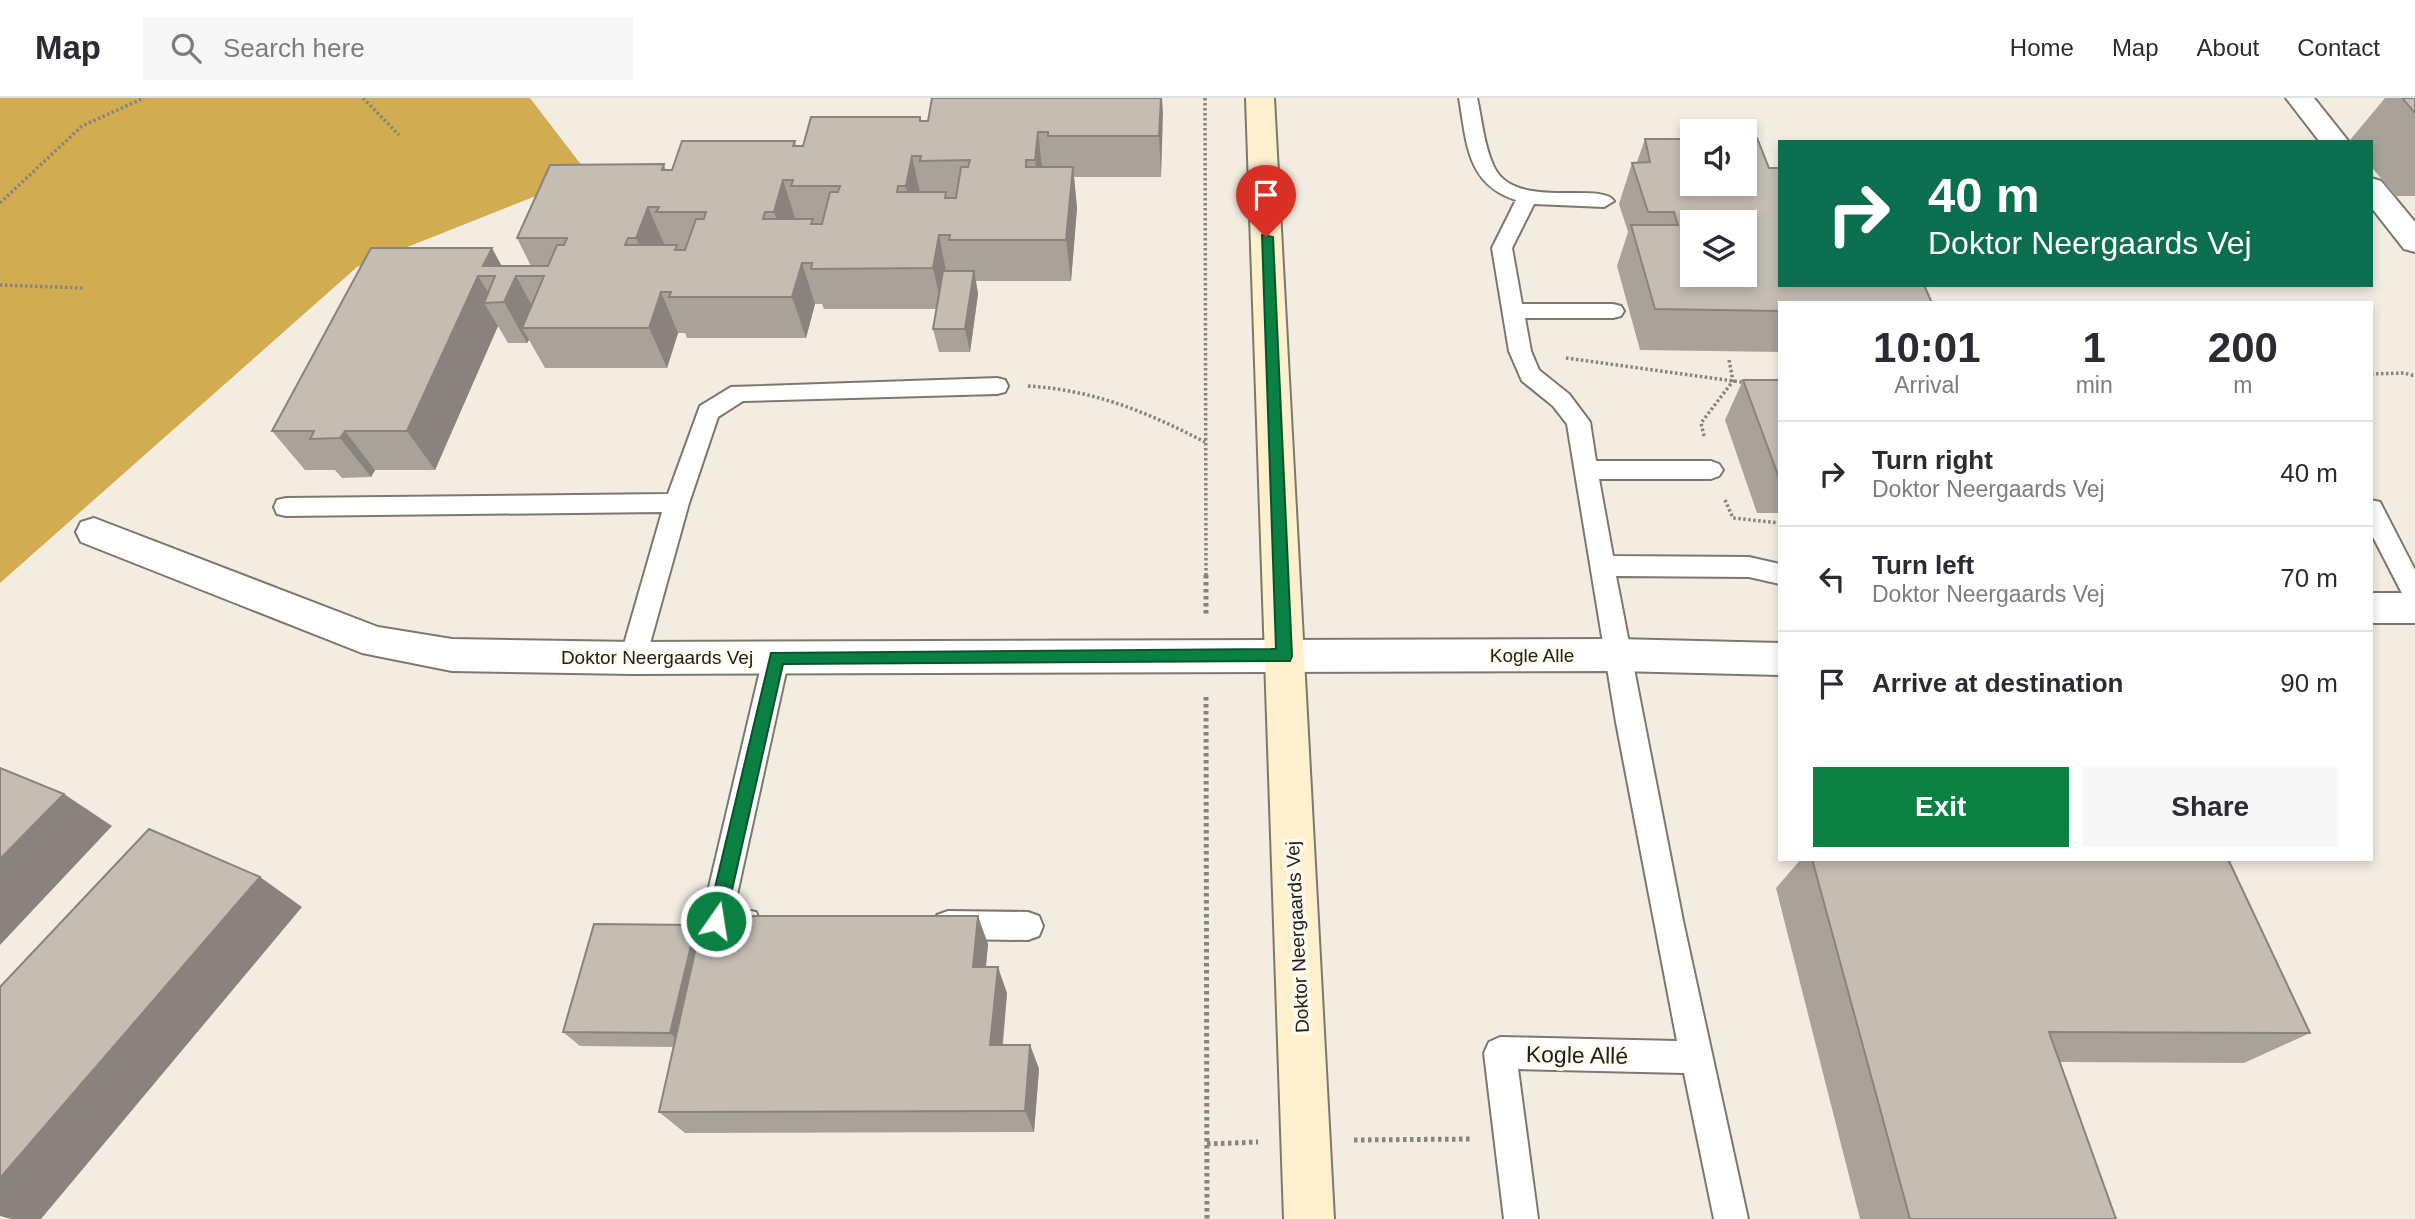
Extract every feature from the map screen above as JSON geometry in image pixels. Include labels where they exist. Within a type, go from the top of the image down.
[{"type":"street","name":"Doktor Neergaards Vej","points":[[1260,98],[1309,1219]]},
{"type":"street","points":[[2300,98],[2333,140]]},
{"type":"street","points":[[2373,190],[2415,242]]},
{"type":"street","name":"Doktor Neergaards Vej","points":[[93,532],[376,642],[452,655],[633,658],[1284,656]]},
{"type":"street","points":[[2373,608],[2415,608]]},
{"type":"street","name":"Kogle Alle","points":[[1284,656],[1617,655],[1778,659]]},
{"type":"lane","points":[[1468,98],[1485,171],[1504,187],[1526,199],[1604,201]]},
{"type":"lane","points":[[1526,199],[1502,248],[1520,351],[1530,374],[1561,400],[1578,422],[1617,655],[1696,1057],[1731,1219]]},
{"type":"lane","points":[[1513,311],[1613,311]]},
{"type":"lane","points":[[633,658],[677,503],[708,412],[739,393],[997,386]]},
{"type":"lane","points":[[1586,470],[1711,470]]},
{"type":"lane","points":[[286,507],[677,503]]},
{"type":"lane","points":[[2373,513],[2415,594]]},
{"type":"lane","points":[[1602,566],[1749,567],[1778,574]]},
{"type":"lane","points":[[768,922],[716,921],[776,658]]},
{"type":"lane","points":[[916,925],[1028,926]]},
{"type":"lane","name":"Kogle Allé","points":[[1521,1219],[1500,1054],[1696,1057]]},
{"type":"path","points":[[0,203],[82,126],[144,98]]},
{"type":"path","points":[[363,98],[399,135]]},
{"type":"path","points":[[0,285],[83,288]]},
{"type":"path","points":[[1520,351],[1756,384]]},
{"type":"path","points":[[2373,374],[2404,373],[2415,376]]},
{"type":"path","points":[[997,386],[1054,387],[1103,394],[1153,414],[1205,442]]},
{"type":"path","points":[[1207,1144],[1511,1138]]},
{"type":"shaded area","points":[[0,98],[530,98],[589,175],[357,267],[0,583]]},
{"type":"building","points":[[932,98],[1161,98],[1159,136],[1048,136],[1048,132],[1038,132],[1035,160],[1026,160],[1026,167],[1073,167],[1066,240],[949,240],[950,235],[939,235],[933,268],[811,269],[812,263],[802,263],[792,297],[669,297],[671,292],[661,292],[649,328],[522,328],[544,276],[516,276],[504,302],[484,303],[495,276],[478,276],[407,431],[345,431],[340,438],[310,439],[314,431],[272,431],[371,248],[492,248],[483,266],[548,266],[557,245],[564,245],[567,238],[517,238],[550,165],[664,164],[662,170],[672,170],[682,141],[795,141],[793,146],[803,146],[811,117],[920,117],[920,121],[928,121]],"holes":[[[912,156],[921,156],[920,161],[970,160],[968,167],[961,167],[956,198],[945,198],[946,192],[897,192],[898,186],[906,186]],[[783,180],[793,180],[791,186],[840,186],[838,192],[830,192],[822,224],[811,224],[813,219],[763,219],[765,212],[774,212]],[[648,207],[659,207],[656,212],[706,212],[704,219],[696,219],[685,250],[675,250],[677,245],[625,245],[628,238],[636,238]]]},
{"type":"building","points":[[2402,98],[2415,98],[2415,113]]},
{"type":"building","points":[[1757,138],[1769,168],[1778,168],[1778,287],[1925,287],[1931,301],[1778,301],[1778,311],[1655,309],[1631,225],[1678,225],[1674,212],[1648,212],[1632,163],[1650,162],[1645,139],[1680,139],[1680,196],[1757,196]]},
{"type":"building","points":[[943,271],[974,271],[965,329],[933,329]]},
{"type":"building","points":[[1743,380],[1778,380],[1778,475]]},
{"type":"building","points":[[0,768],[64,794],[0,859]]},
{"type":"building","points":[[149,829],[260,877],[0,1178],[0,987]]},
{"type":"building","points":[[1813,861],[2229,861],[2310,1033],[2049,1032],[2116,1219],[1910,1219]]},
{"type":"building","points":[[703,916],[978,916],[973,967],[998,967],[990,1045],[1030,1045],[1025,1111],[659,1112]]},
{"type":"building","points":[[594,924],[696,925],[670,1033],[563,1032]]},
{"type":"route","points":[[716,921],[776,658],[1284,656],[1266,237]]}]
